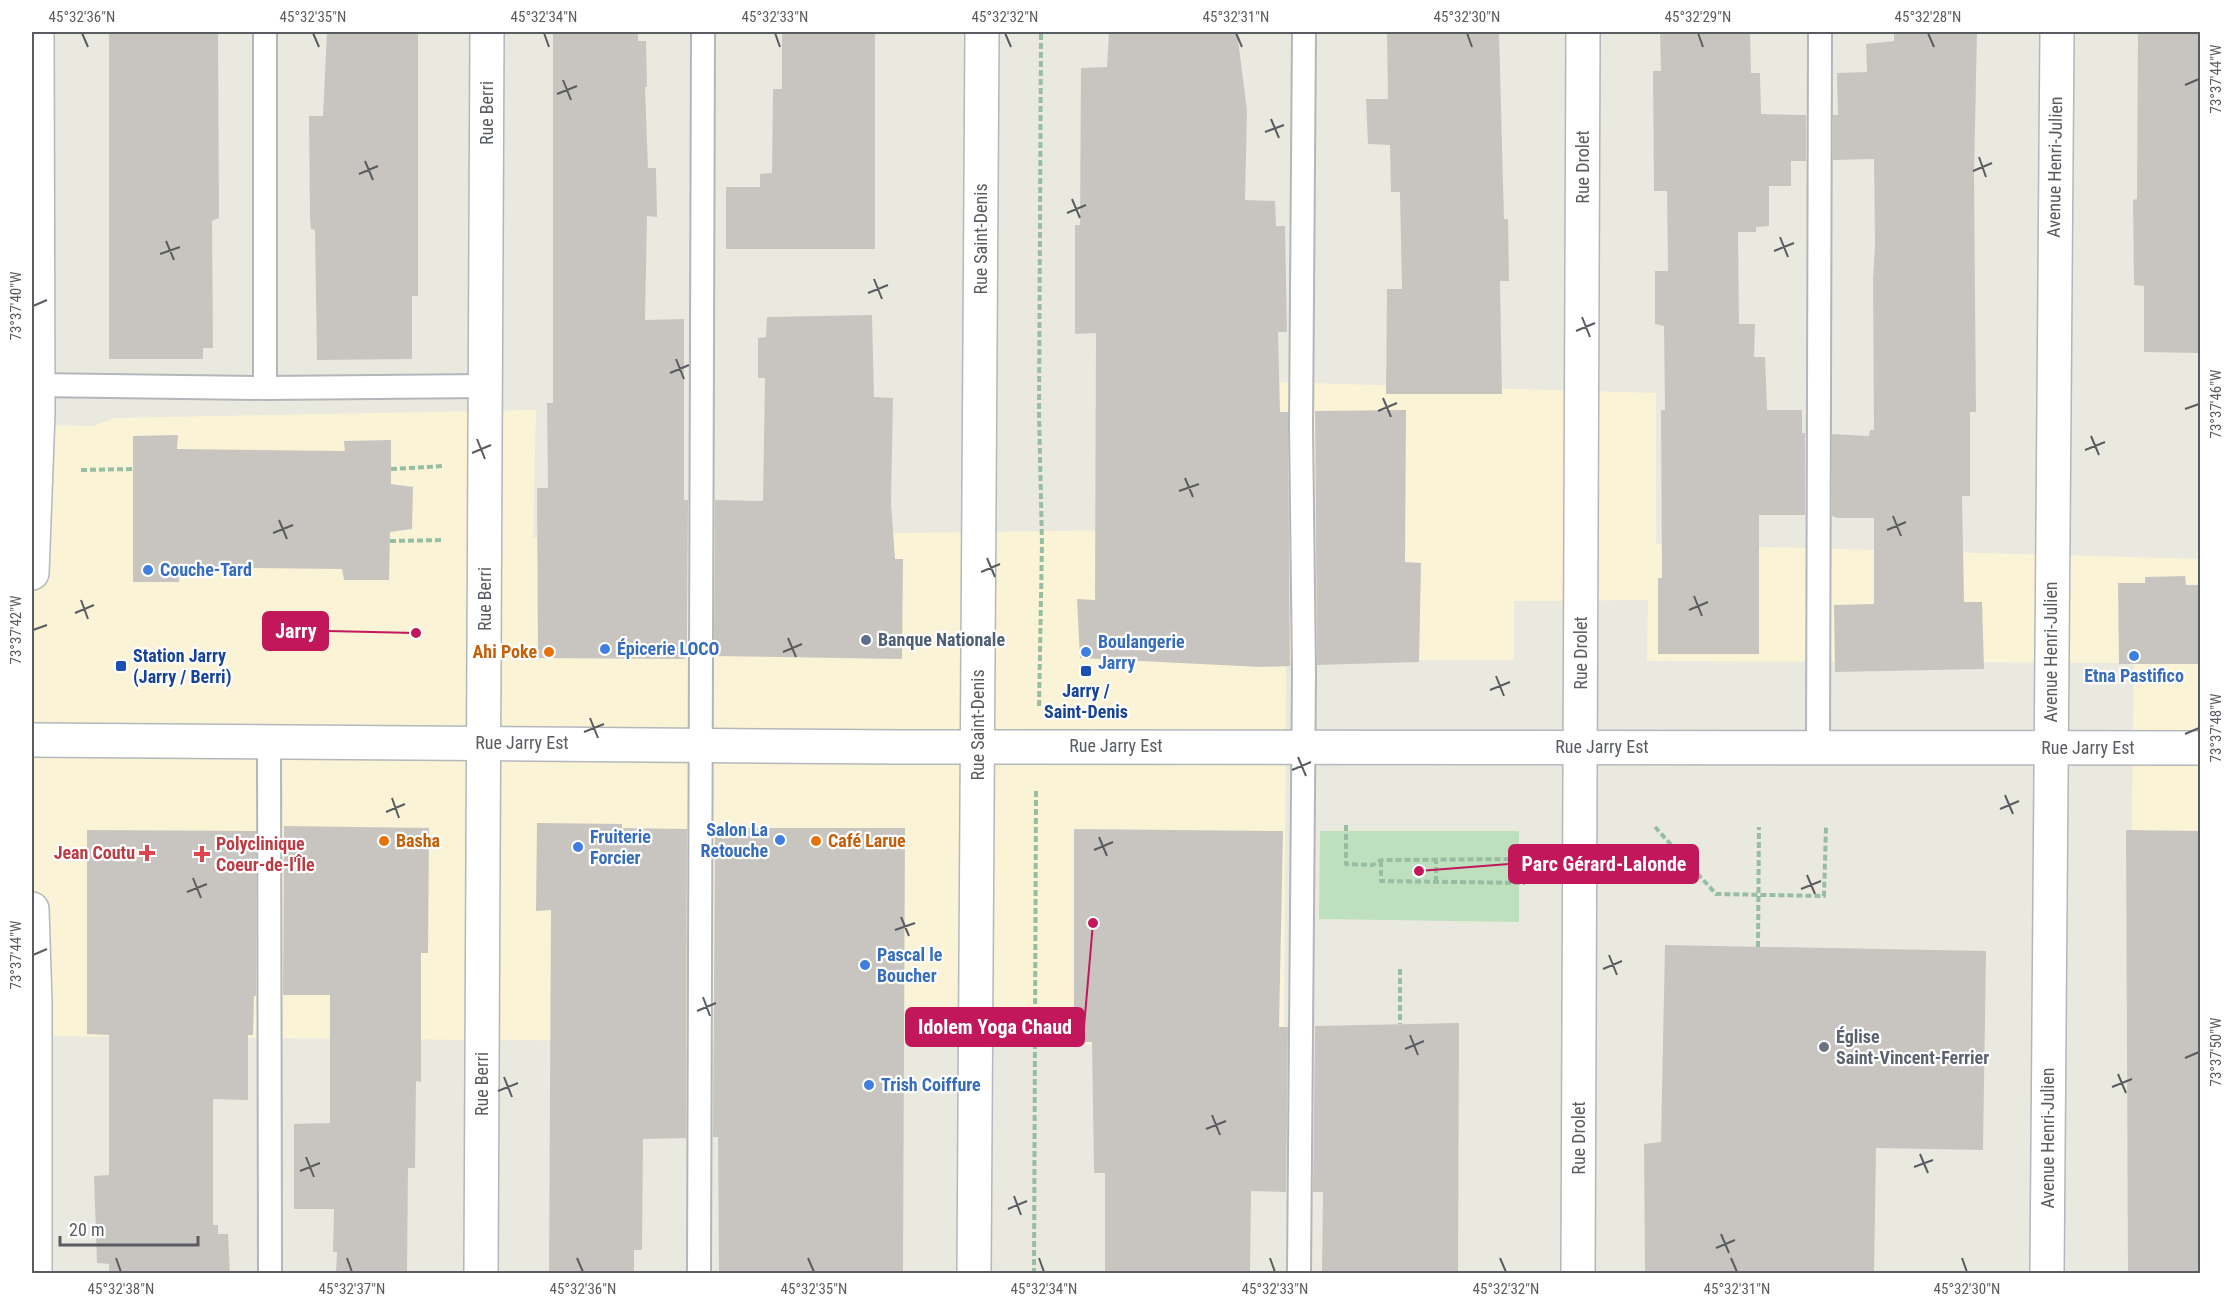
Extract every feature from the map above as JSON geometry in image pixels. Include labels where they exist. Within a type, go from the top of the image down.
[{"type":"main road","points":[[32,573],[36,404],[37,32]]},
{"type":"main road","name":"Rue Berri","points":[[481,1274],[487,32]]},
{"type":"main road","name":"Rue Saint-Denis","points":[[974,1274],[982,32]]},
{"type":"main road","name":"Rue Drolet","points":[[1578,1274],[1583,32]]},
{"type":"main road","name":"Avenue Henri-Julien","points":[[2047,1274],[2057,32]]},
{"type":"main road","name":"Rue Jarry Est","points":[[32,740],[978,747],[2200,748]]},
{"type":"main road","points":[[32,909],[35,1274]]},
{"type":"lane","points":[[265,32],[265,388]]},
{"type":"lane","points":[[699,1274],[703,32]]},
{"type":"lane","points":[[1299,1274],[1303,746],[1304,32]]},
{"type":"lane","points":[[1818,749],[1820,32]]},
{"type":"lane","points":[[36,404],[265,388],[485,386]]},
{"type":"lane","points":[[269,740],[270,1274]]},
{"type":"path","points":[[1040,674],[1041,32]]},
{"type":"path","points":[[391,469],[444,466]]},
{"type":"path","points":[[81,470],[133,469]]},
{"type":"path","points":[[390,541],[444,540]]},
{"type":"path","points":[[1346,825],[1346,864],[1373,865],[1381,860],[1526,859]]},
{"type":"path","points":[[1655,827],[1716,894],[1824,896],[1826,827]]},
{"type":"path","points":[[1758,947],[1759,827]]},
{"type":"path","points":[[1034,842],[1034,1274]]},
{"type":"path","points":[[1381,860],[1381,881],[1525,883]]},
{"type":"path","points":[[1436,860],[1436,882]]},
{"type":"path","points":[[1400,969],[1400,1024]]},
{"type":"shaded area","points":[[1269,382],[1656,393],[1656,544],[2200,559],[2200,944],[2130,943],[2134,663],[1647,661],[1648,600],[1514,601],[1514,660],[1286,660],[1284,1034],[1072,1045],[32,1036],[32,425],[93,426],[115,418],[536,410],[533,538],[1271,528]]},
{"type":"green space","points":[[1320,831],[1519,831],[1519,922],[1319,919]]},
{"type":"building","points":[[109,32],[218,32],[219,218],[212,221],[213,348],[203,348],[203,359],[109,359]]},
{"type":"building","points":[[327,32],[418,32],[418,296],[412,296],[412,359],[317,360],[315,230],[311,229],[310,218],[309,116],[323,116]]},
{"type":"building","points":[[553,32],[638,32],[638,41],[646,41],[648,168],[656,168],[657,217],[647,216],[645,320],[684,319],[684,500],[688,500],[687,656],[684,659],[538,658],[537,488],[548,488],[547,403],[553,403]]},
{"type":"building","points":[[782,32],[875,32],[875,249],[726,249],[726,187],[760,187],[760,174],[772,173],[773,89],[782,89]]},
{"type":"building","points":[[1109,32],[1237,32],[1247,110],[1245,200],[1275,201],[1276,226],[1285,226],[1287,332],[1278,332],[1280,412],[1288,412],[1290,666],[1261,667],[1080,658],[1077,599],[1095,600],[1096,333],[1075,334],[1075,225],[1080,225],[1081,68],[1107,67]]},
{"type":"building","points":[[1387,32],[1499,32],[1504,219],[1508,219],[1509,281],[1500,281],[1502,394],[1386,394],[1387,289],[1402,289],[1400,192],[1391,192],[1390,145],[1368,144],[1366,99],[1388,99]]},
{"type":"building","points":[[1660,32],[1750,32],[1751,73],[1760,73],[1761,114],[1806,115],[1806,161],[1791,161],[1791,186],[1769,186],[1769,226],[1756,227],[1756,232],[1738,232],[1739,324],[1755,324],[1754,357],[1765,357],[1767,410],[1802,410],[1802,433],[1805,433],[1805,515],[1759,515],[1759,654],[1658,654],[1658,578],[1662,578],[1661,410],[1665,410],[1664,326],[1655,324],[1655,271],[1668,271],[1667,191],[1654,191],[1653,71],[1661,71]]},
{"type":"building","points":[[1894,32],[1977,32],[1974,175],[1976,412],[1970,412],[1970,496],[1962,496],[1964,602],[1982,602],[1984,669],[1835,672],[1834,605],[1874,604],[1874,518],[1832,516],[1832,434],[1869,436],[1870,430],[1874,430],[1873,280],[1875,246],[1874,159],[1833,160],[1833,115],[1838,115],[1837,73],[1867,72],[1866,44],[1894,41]]},
{"type":"building","points":[[2138,32],[2200,32],[2200,353],[2144,352],[2144,286],[2134,285],[2133,200],[2137,199]]},
{"type":"building","points":[[872,315],[874,397],[893,398],[891,503],[895,559],[903,559],[902,659],[714,656],[715,500],[763,501],[765,378],[758,378],[758,338],[766,337],[767,317]]},
{"type":"building","points":[[1406,410],[1405,562],[1421,563],[1419,662],[1317,665],[1315,411]]},
{"type":"building","points":[[178,435],[177,449],[345,451],[344,441],[391,440],[391,484],[413,487],[412,529],[390,532],[389,580],[344,580],[342,569],[180,567],[179,582],[133,582],[133,436]]},
{"type":"building","points":[[2185,576],[2186,585],[2200,585],[2200,664],[2119,664],[2118,583],[2145,583],[2145,577]]},
{"type":"building","points":[[537,823],[622,824],[622,828],[687,829],[686,1138],[643,1139],[642,1250],[634,1250],[634,1274],[549,1274],[551,910],[536,911]]},
{"type":"building","points":[[284,826],[429,828],[428,953],[421,953],[421,1082],[416,1081],[415,1168],[408,1168],[407,1274],[336,1274],[337,1252],[333,1252],[334,1209],[294,1209],[294,1124],[330,1123],[330,995],[283,995]]},
{"type":"building","points":[[715,828],[905,828],[903,1274],[719,1274],[718,1137],[713,1137]]},
{"type":"building","points":[[1074,829],[1283,831],[1279,1027],[1288,1027],[1286,1192],[1251,1191],[1250,1274],[1105,1274],[1105,1173],[1094,1173],[1092,1042],[1074,1042]]},
{"type":"building","points":[[87,830],[256,831],[256,996],[254,996],[253,1035],[248,1035],[248,1100],[213,1099],[213,1225],[218,1225],[218,1234],[228,1234],[230,1274],[109,1274],[109,1264],[97,1263],[94,1176],[109,1175],[109,1035],[87,1034]]},
{"type":"building","points":[[2126,830],[2200,831],[2200,1274],[2128,1274]]},
{"type":"building","name":"Église Saint-Vincent-Ferrier","points":[[1665,945],[1986,951],[1983,1150],[1876,1148],[1874,1274],[1645,1274],[1644,1144],[1661,1142]]},
{"type":"building","points":[[1459,1023],[1458,1274],[1322,1274],[1323,1192],[1313,1192],[1315,1026]]},
{"type":"place","name":"Couche-Tard","points":[[148,570]]},
{"type":"place","name":"Jarry","points":[[416,633]]},
{"type":"place","name":"Banque Nationale","points":[[866,640]]},
{"type":"place","name":"Épicerie LOCO","points":[[605,649]]},
{"type":"place","name":"Ahi Poke","points":[[549,652]]},
{"type":"place","name":"Boulangerie Jarry","points":[[1086,652]]},
{"type":"place","name":"Etna Pastifico","points":[[2134,656]]},
{"type":"place","name":"Station Jarry (Jarry / Berri)","points":[[121,666]]},
{"type":"place","name":"Jarry / Saint-Denis","points":[[1086,671]]},
{"type":"place","name":"Salon La Retouche","points":[[780,840]]},
{"type":"place","name":"Basha","points":[[384,841]]},
{"type":"place","name":"Café Larue","points":[[816,841]]},
{"type":"place","name":"Fruiterie Forcier","points":[[578,847]]},
{"type":"place","name":"Jean Coutu","points":[[147,853]]},
{"type":"place","name":"Polyclinique Coeur-de-l'Île","points":[[202,854]]},
{"type":"place","name":"Parc Gérard-Lalonde","points":[[1419,871]]},
{"type":"place","name":"Idolem Yoga Chaud","points":[[1093,923]]},
{"type":"place","name":"Pascal le Boucher","points":[[865,965]]},
{"type":"place","name":"Église Saint-Vincent-Ferrier","points":[[1824,1047]]},
{"type":"place","name":"Trish Coiffure","points":[[869,1085]]}]
